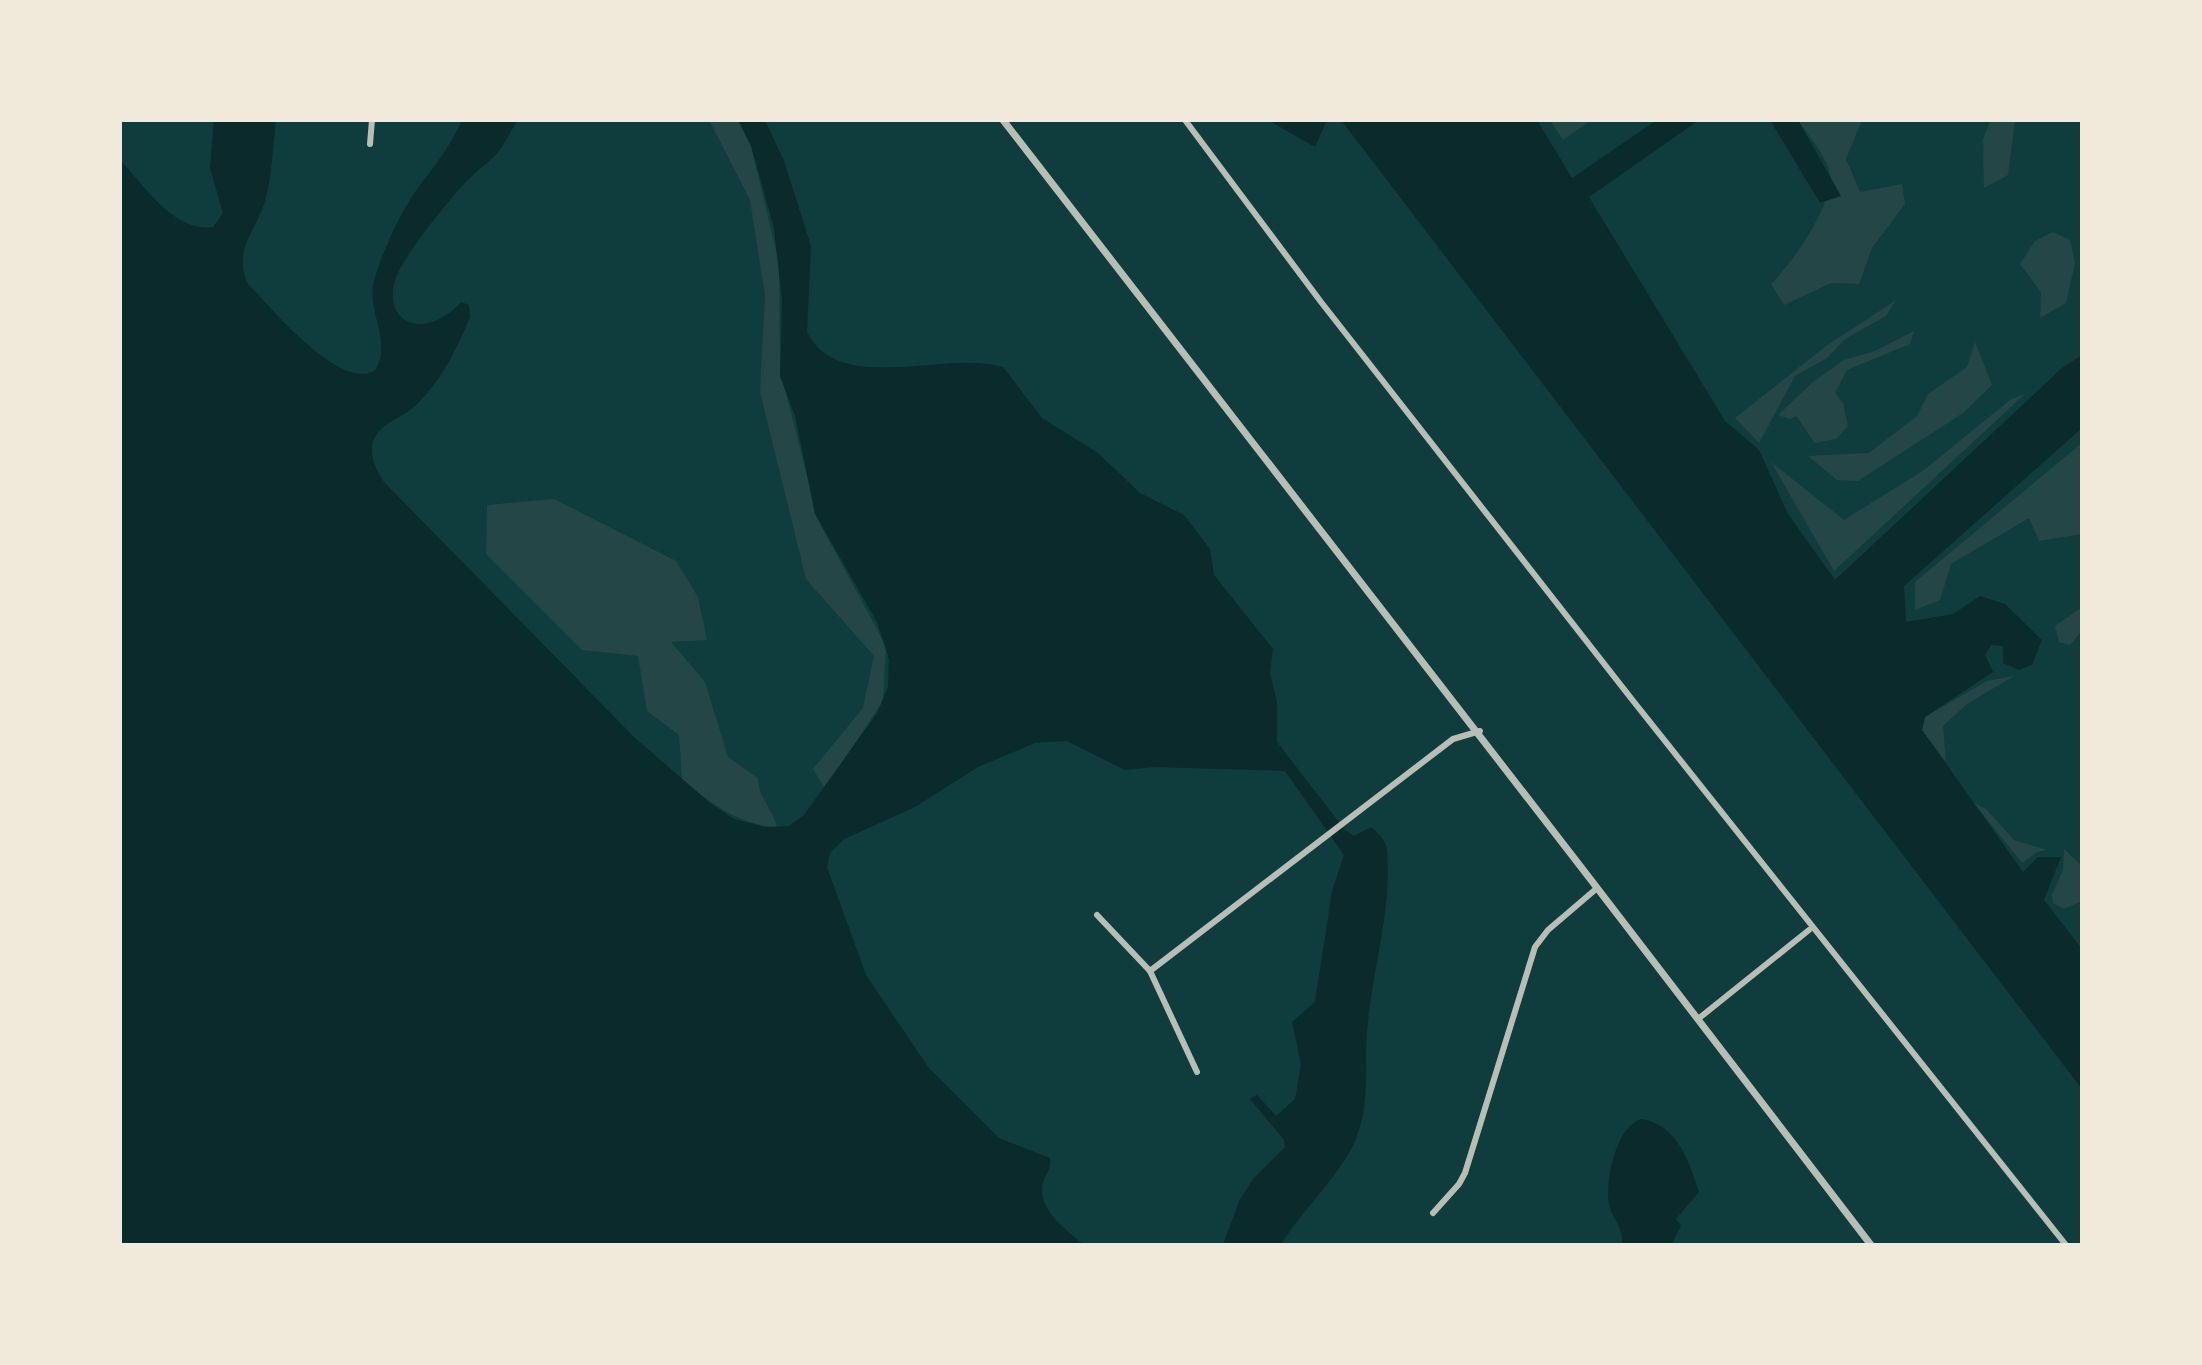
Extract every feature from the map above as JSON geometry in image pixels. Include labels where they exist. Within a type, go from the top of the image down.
[{"type":"street","points":[[370,144],[372,120]]},
{"type":"street","points":[[1003,120],[1480,731],[1596,889],[1871,1245]]},
{"type":"street","points":[[1185,120],[1321,302],[1634,702],[2066,1245]]},
{"type":"street","points":[[1150,971],[1453,739],[1480,731]]},
{"type":"street","points":[[1433,1213],[1465,1173],[1535,947],[1548,930],[1596,889]]},
{"type":"street","points":[[1097,915],[1150,971],[1197,1072]]},
{"type":"street","points":[[1698,1019],[1809,930]]},
{"type":"shaded area","points":[[214,120],[276,120],[267,191],[244,251],[244,272],[248,284],[307,344],[344,370],[361,374],[375,370],[380,360],[380,338],[372,292],[374,281],[409,202],[447,148],[462,120],[518,120],[498,152],[466,182],[440,213],[399,271],[393,288],[393,302],[406,321],[418,324],[431,322],[446,315],[461,302],[469,305],[470,317],[432,387],[414,407],[378,432],[372,449],[374,461],[385,483],[635,738],[710,803],[734,819],[765,827],[789,826],[804,815],[877,713],[888,687],[889,659],[877,622],[815,514],[795,416],[780,376],[782,301],[774,228],[751,146],[738,120],[765,120],[784,161],[811,246],[807,332],[822,351],[843,362],[868,367],[979,363],[1003,367],[1042,418],[1098,453],[1140,493],[1184,515],[1210,549],[1214,575],[1273,649],[1270,673],[1277,703],[1277,742],[1345,830],[1354,836],[1371,827],[1384,840],[1387,851],[1387,894],[1368,1021],[1364,1112],[1360,1127],[1348,1155],[1281,1245],[1223,1245],[1239,1201],[1253,1179],[1285,1147],[1284,1140],[1250,1099],[1257,1095],[1276,1116],[1295,1099],[1301,1064],[1292,1022],[1315,1002],[1332,891],[1344,855],[1285,771],[1153,767],[1125,770],[1067,741],[1035,743],[978,767],[915,807],[844,839],[830,853],[827,867],[866,975],[929,1068],[999,1138],[1050,1158],[1042,1189],[1046,1206],[1057,1221],[1084,1245],[120,1245],[120,160],[173,215],[185,223],[213,227],[223,213],[210,168]]},
{"type":"shaded area","points":[[709,120],[738,120],[751,146],[779,263],[780,370],[819,522],[886,646],[883,701],[825,789],[813,769],[863,708],[874,656],[806,579],[760,392],[765,295],[750,200]]},
{"type":"shaded area","points":[[1268,120],[1327,120],[1315,147]]},
{"type":"shaded area","points":[[1341,120],[1537,120],[1572,178],[1657,120],[1699,120],[1589,197],[1725,421],[1759,450],[1788,514],[1835,580],[2062,368],[2082,355],[2082,428],[1904,586],[1906,622],[1953,614],[1980,596],[2005,604],[2042,640],[2032,665],[2019,670],[2003,663],[2003,646],[1991,645],[1985,655],[1993,672],[1925,717],[1922,730],[2023,872],[2038,857],[2061,857],[2044,900],[2082,949],[2082,1089]]},
{"type":"shaded area","points":[[1550,120],[1591,120],[1563,140]]},
{"type":"shaded area","points":[[1770,120],[1798,120],[1841,196],[1820,203]]},
{"type":"shaded area","points":[[1798,120],[1862,120],[1846,159],[1860,192],[1902,184],[1905,204],[1872,248],[1859,284],[1831,283],[1784,305],[1771,284],[1810,233],[1825,202],[1830,174],[1817,146]]},
{"type":"shaded area","points":[[1991,120],[2015,120],[2008,175],[1984,188],[1983,139]]},
{"type":"shaded area","points":[[2053,232],[2070,240],[2075,263],[2066,303],[2040,318],[2041,292],[2020,264],[2035,241]]},
{"type":"shaded area","points":[[1895,301],[1886,316],[1845,339],[1827,358],[1795,376],[1759,443],[1735,418],[1826,346]]},
{"type":"shaded area","points":[[1914,331],[1910,344],[1847,370],[1835,393],[1843,403],[1848,426],[1836,439],[1815,443],[1796,416],[1790,419],[1778,415],[1813,382],[1844,360],[1875,351]]},
{"type":"shaded area","points":[[1975,342],[1992,385],[1963,413],[1858,481],[1837,480],[1808,456],[1869,453],[1917,416],[1928,394],[1967,367]]},
{"type":"shaded area","points":[[2025,394],[1834,571],[1771,462],[1844,520],[1924,470],[2010,400]]},
{"type":"shaded area","points":[[2082,443],[2082,534],[2039,541],[2029,518],[1951,564],[1940,600],[1915,610],[1915,582]]},
{"type":"shaded area","points":[[554,499],[676,561],[698,597],[707,640],[671,642],[705,682],[728,757],[758,778],[760,791],[777,828],[750,822],[726,811],[682,779],[679,735],[647,711],[638,656],[582,650],[486,554],[487,505]]},
{"type":"shaded area","points":[[2082,607],[2082,631],[2070,645],[2059,642],[2055,626]]},
{"type":"shaded area","points":[[2014,676],[1967,704],[1943,726],[1946,762],[1922,730],[1925,717],[1987,681]]},
{"type":"shaded area","points":[[1973,802],[1986,809],[2014,840],[2047,850],[2037,852],[2022,863]]},
{"type":"shaded area","points":[[2064,849],[2082,866],[2082,901],[2064,909],[2053,903],[2052,895],[2063,870]]},
{"type":"shaded area","points":[[1641,1119],[1653,1122],[1673,1136],[1686,1157],[1699,1192],[1676,1219],[1681,1226],[1671,1245],[1622,1245],[1621,1233],[1609,1204],[1614,1156],[1625,1132]]}]
